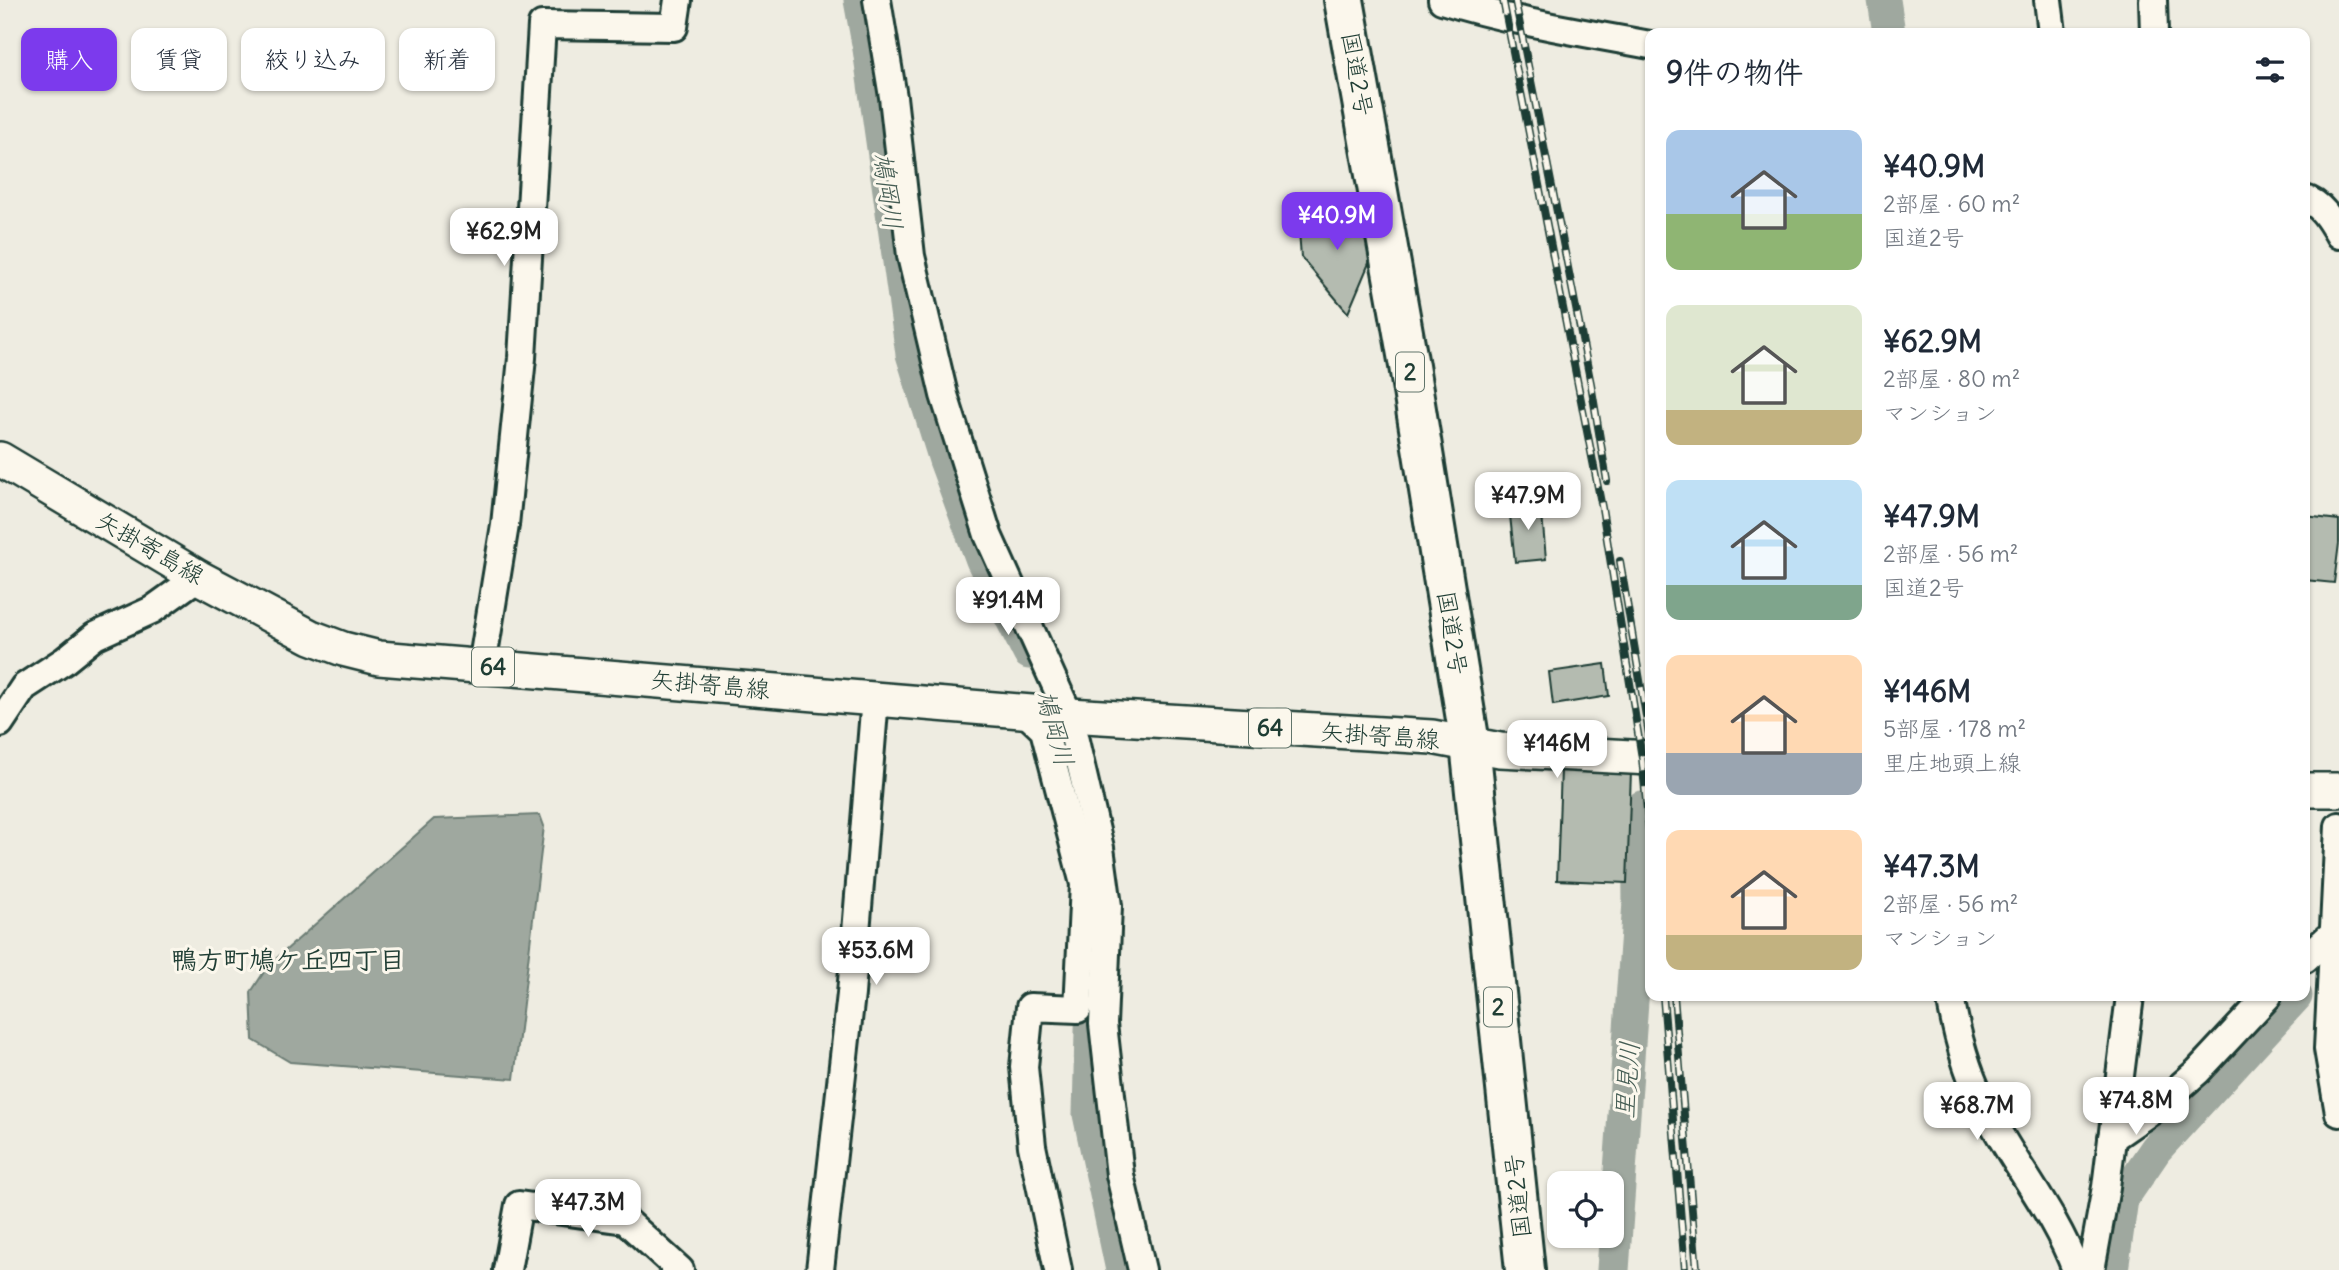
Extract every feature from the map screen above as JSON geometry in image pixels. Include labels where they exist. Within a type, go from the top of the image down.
[{"type":"highway","name":"国道2号","points":[[1344,0],[1409,366],[1470,744],[1525,1270]]},
{"type":"main road","name":"矢掛寄島線","points":[[0,459],[198,577],[311,637],[379,658],[1069,715],[1432,737],[1500,750],[1645,758]]},
{"type":"main road","points":[[2310,790],[2339,790]]},
{"type":"street","points":[[482,666],[505,525],[522,358],[542,25],[674,27],[678,0]]},
{"type":"street","points":[[877,0],[893,97],[911,256],[944,395],[988,535],[1069,715],[1100,848],[1108,905],[1102,1024],[1119,1175],[1142,1270]]},
{"type":"street","points":[[1442,0],[1572,31],[1645,43]]},
{"type":"street","points":[[2048,0],[2051,28]]},
{"type":"street","points":[[2153,0],[2154,28]]},
{"type":"street","points":[[2310,200],[2339,235]]},
{"type":"street","points":[[0,723],[24,687],[64,661],[94,636],[152,610],[198,577]]},
{"type":"street","points":[[820,1270],[851,994],[875,698]]},
{"type":"street","points":[[1030,711],[1044,730],[1084,884],[1078,1009],[1030,1007],[1024,1067],[1032,1146],[1058,1270]]},
{"type":"street","points":[[2339,825],[2328,1049],[2339,1113]]},
{"type":"street","points":[[2310,955],[2332,938]]},
{"type":"street","points":[[1951,1001],[1959,1046],[1986,1112],[2058,1228],[2076,1270]]},
{"type":"street","points":[[2091,1270],[2106,1187],[2129,1001]]},
{"type":"street","points":[[2112,1138],[2157,1107],[2199,1071],[2264,1001]]},
{"type":"street","points":[[507,1270],[519,1205],[625,1220],[662,1264]]},
{"type":"shaded area","points":[[540,815],[544,826],[514,1079],[290,1062],[253,1040],[251,992],[268,966],[434,819]]},
{"type":"building","points":[[1365,210],[1372,256],[1348,313],[1301,257],[1298,219]]},
{"type":"building","points":[[1541,503],[1546,559],[1515,562],[1509,506]]},
{"type":"building","points":[[2310,517],[2339,520],[2334,583],[2310,581]]},
{"type":"building","points":[[1605,664],[1609,696],[1553,705],[1549,672]]},
{"type":"building","points":[[1561,769],[1631,771],[1627,883],[1557,880]]},
{"type":"waterway","name":"鳩岡川","points":[[860,0],[912,354],[945,460],[982,560],[1029,653]]},
{"type":"waterway","name":"里見川","points":[[1884,0],[1888,28]]},
{"type":"waterway","name":"里見川","points":[[1613,1270],[1639,902],[1638,815],[1642,807]]},
{"type":"waterway","name":"鳩岡川","points":[[1092,991],[1089,1114],[1122,1270]]},
{"type":"waterway","name":"里見川","points":[[2112,1270],[2122,1199],[2156,1149],[2291,1001]]},
{"type":"railway","points":[[1503,0],[1602,508],[1645,789]]},
{"type":"railway","points":[[1515,0],[1591,384],[1607,481]]},
{"type":"railway","points":[[1620,561],[1645,710]]},
{"type":"railway","points":[[1663,1001],[1685,1270]]},
{"type":"railway","points":[[1674,1001],[1697,1270]]},
{"type":"district","name":"鴨方町鳩ケ丘四丁目","points":[[288,960]]}]
